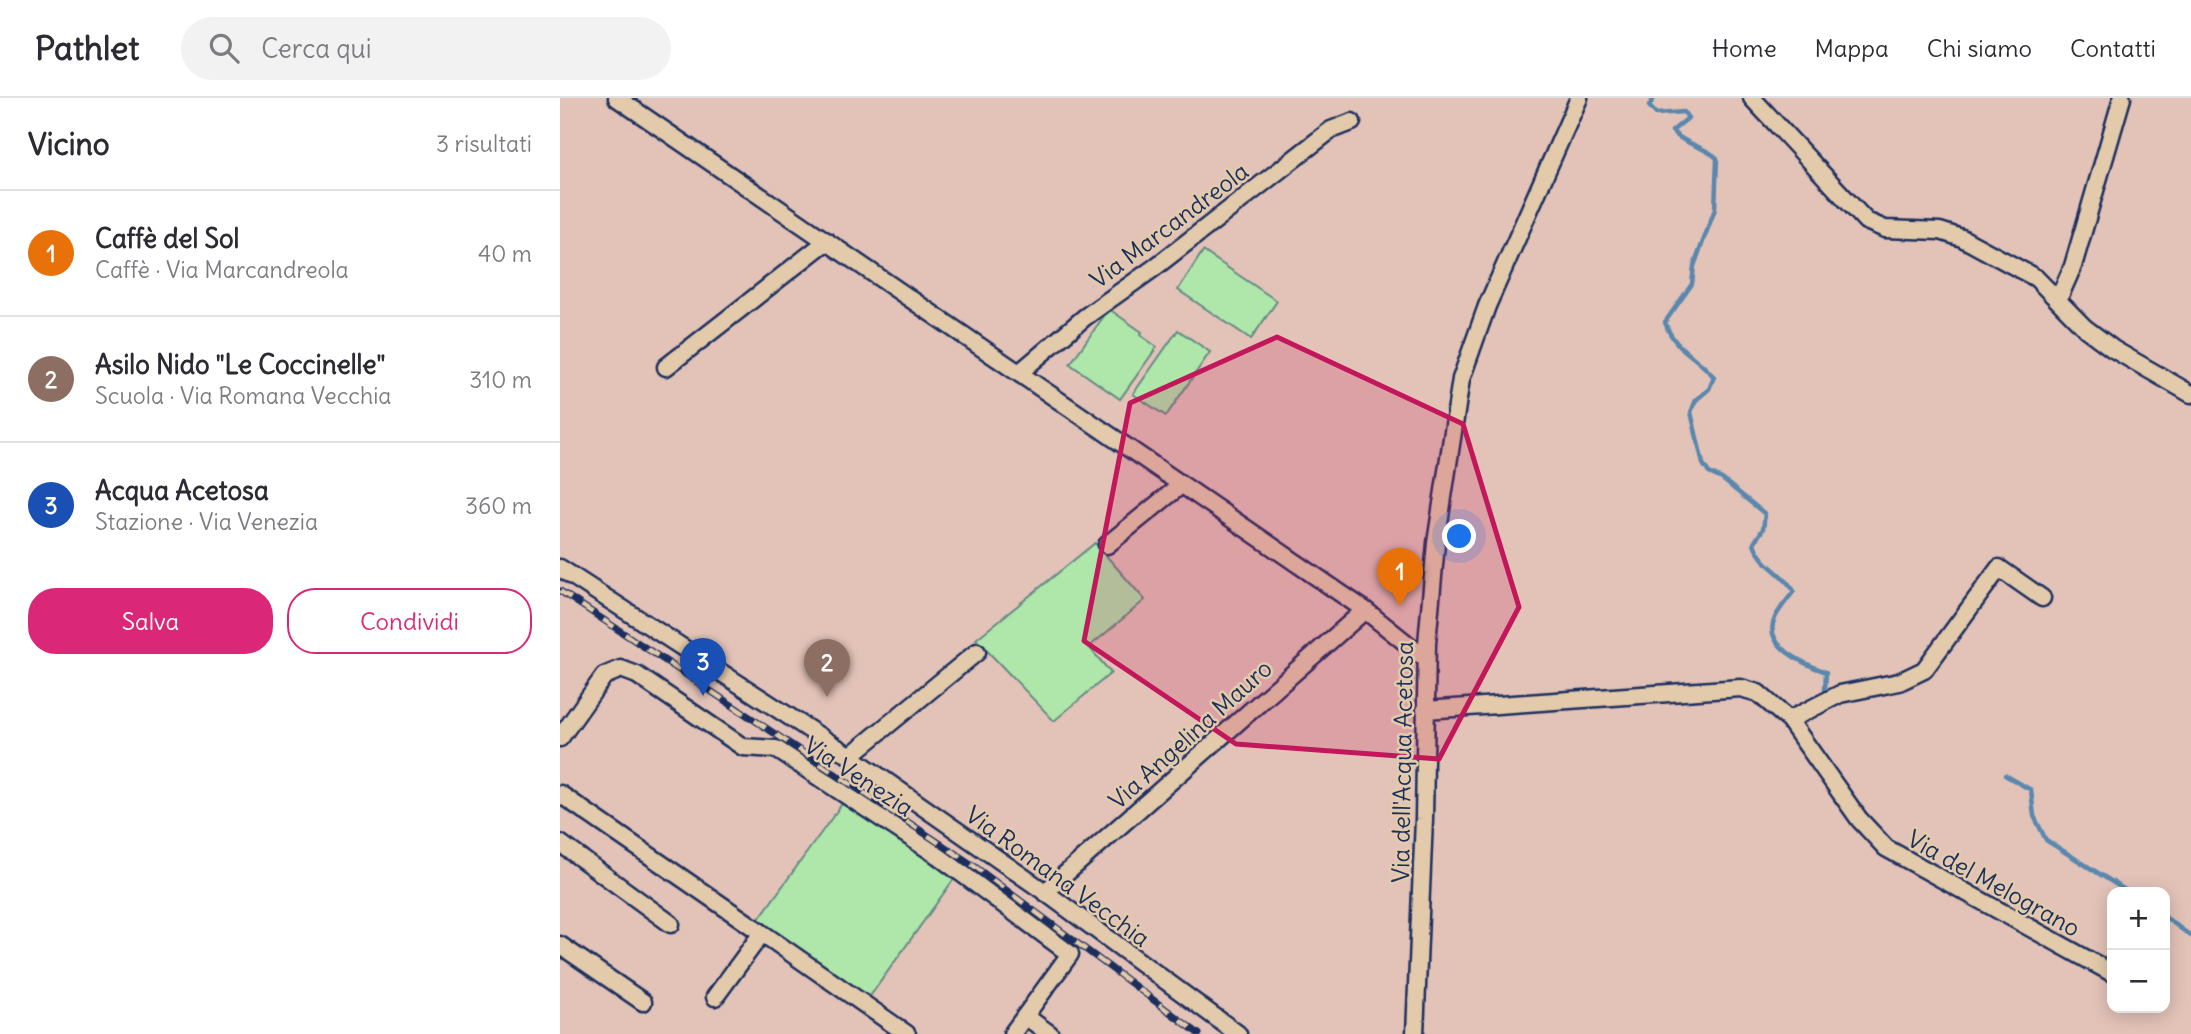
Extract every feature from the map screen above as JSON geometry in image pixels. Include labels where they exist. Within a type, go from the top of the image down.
[{"type":"street","points":[[617,98],[1365,610],[1426,659]]},
{"type":"street","name":"Via dell'Acqua Acetosa","points":[[1415,1034],[1426,659],[1436,543],[1461,379],[1487,306],[1579,98]]},
{"type":"street","points":[[1752,98],[1866,221],[1885,229],[1940,231],[1957,236],[2036,278],[2113,349],[2191,394]]},
{"type":"street","points":[[2058,300],[2073,265],[2122,98]]},
{"type":"street","name":"Via Marcandreola","points":[[1019,373],[1085,317],[1154,268],[1331,130],[1352,122]]},
{"type":"street","points":[[666,367],[827,241]]},
{"type":"street","points":[[1107,545],[1181,485]]},
{"type":"street","name":"Via Romana Vecchia","points":[[560,568],[850,756],[1045,892],[1238,1034]]},
{"type":"street","points":[[1789,720],[1840,694],[1899,682],[1924,670],[1999,568],[2042,598]]},
{"type":"street","name":"Via Angelina Mauro","points":[[1045,892],[1365,610]]},
{"type":"street","points":[[850,756],[977,652]]},
{"type":"street","name":"Via Venezia","points":[[560,737],[604,676],[613,670],[628,670],[743,747],[776,749],[937,855],[1070,954],[1024,1016]]},
{"type":"street","name":"Via del Melograno","points":[[1425,710],[1741,688],[1758,694],[1789,720],[1859,820],[1886,848],[2107,970]]},
{"type":"street","points":[[560,794],[907,1034]]},
{"type":"street","points":[[560,843],[671,924]]},
{"type":"street","points":[[715,997],[762,933]]},
{"type":"street","points":[[560,944],[643,1002]]},
{"type":"street","points":[[1012,1034],[1024,1016],[1050,1034]]},
{"type":"highlighted area","points":[[1277,337],[1463,424],[1519,607],[1439,759],[1236,744],[1084,641],[1130,403]]},
{"type":"green space","points":[[1203,251],[1277,301],[1251,339],[1178,290]]},
{"type":"green space","points":[[1109,309],[1142,332],[1140,335],[1157,347],[1120,399],[1070,364]]},
{"type":"green space","points":[[1178,330],[1210,352],[1166,416],[1133,394]]},
{"type":"green space","points":[[1095,543],[1145,600],[1089,647],[1111,673],[1054,721],[976,639]]},
{"type":"green space","points":[[844,801],[956,876],[868,999],[756,923]]},
{"type":"waterway","points":[[1654,98],[1649,106],[1656,114],[1684,112],[1688,118],[1672,131],[1717,158],[1715,209],[1694,266],[1692,284],[1665,322],[1680,346],[1714,377],[1709,389],[1696,400],[1691,412],[1703,464],[1709,473],[1722,479],[1765,514],[1763,529],[1754,543],[1762,558],[1794,591],[1775,618],[1772,628],[1774,637],[1788,653],[1826,672],[1825,690]]},
{"type":"waterway","points":[[2005,775],[2031,790],[2034,816],[2046,840],[2120,887]]},
{"type":"waterway","points":[[2170,921],[2191,936]]},
{"type":"railway","points":[[560,591],[974,866],[1199,1034]]},
{"type":"place","name":"Caffè del Sol","points":[[1400,606]]},
{"type":"place","name":"Acqua Acetosa","points":[[703,696]]},
{"type":"place","name":"Asilo Nido \"Le Coccinelle\"","points":[[827,697]]}]
